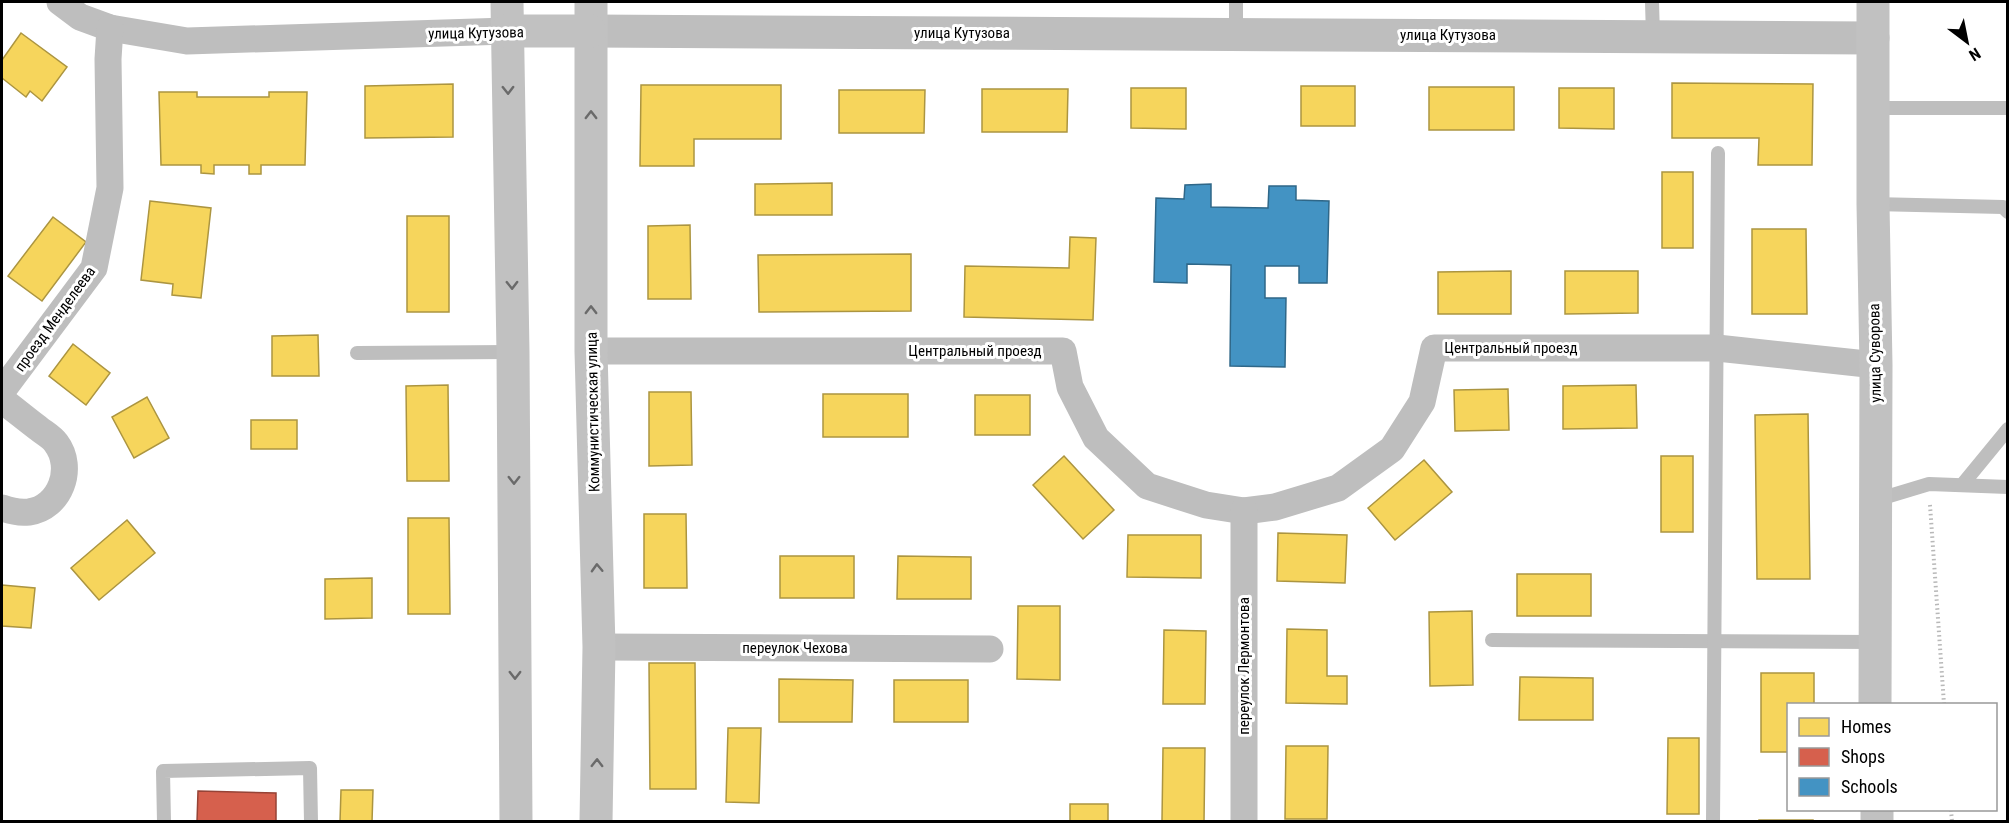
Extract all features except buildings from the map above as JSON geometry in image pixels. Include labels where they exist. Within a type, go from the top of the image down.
[{"type":"main road","name":"улица Суворова","points":[[1873,2],[1876,365],[1875,703]]},
{"type":"main road","name":"улица Кутузова","points":[[507,16],[591,16]]},
{"type":"main road","points":[[507,16],[513,352],[516,822]]},
{"type":"main road","name":"Коммунистическая улица","points":[[591,16],[591,351],[599,647],[596,822]]},
{"type":"street","name":"улица Кутузова","points":[[60,2],[80,17],[110,28],[187,41],[507,16]]},
{"type":"street","name":"улица Кутузова","points":[[591,16],[1236,34],[1873,38]]},
{"type":"street","name":"проезд Менделеева","points":[[2,391],[94,268],[110,188],[108,59],[110,28]]},
{"type":"street","name":"Центральный проезд","points":[[591,351],[1063,351],[1070,387],[1096,438],[1147,486],[1206,505],[1244,511],[1275,507],[1338,488],[1392,448],[1422,402],[1434,348],[1717,348],[1876,365]]},
{"type":"street","points":[[2,400],[56,442],[63,454],[65,469],[63,483],[56,496],[45,506],[31,512],[16,512],[2,508]]},
{"type":"street","name":"переулок Лермонтова","points":[[1244,511],[1244,822]]},
{"type":"street","name":"переулок Чехова","points":[[599,647],[990,648]]},
{"type":"lane","points":[[1236,2],[1236,34]]},
{"type":"lane","points":[[1652,2],[1653,36]]},
{"type":"lane","points":[[1873,108],[2007,108]]},
{"type":"lane","points":[[1713,822],[1718,153]]},
{"type":"lane","points":[[1873,204],[2002,207],[2007,212]]},
{"type":"lane","points":[[357,353],[513,352]]},
{"type":"lane","points":[[1962,485],[2007,429]]},
{"type":"lane","points":[[1876,500],[1929,484],[2007,487]]},
{"type":"lane","points":[[1492,640],[1874,642]]},
{"type":"lane","points":[[164,822],[163,771],[310,768],[311,822]]},
{"type":"path","points":[[1929,484],[1944,703]]}]
